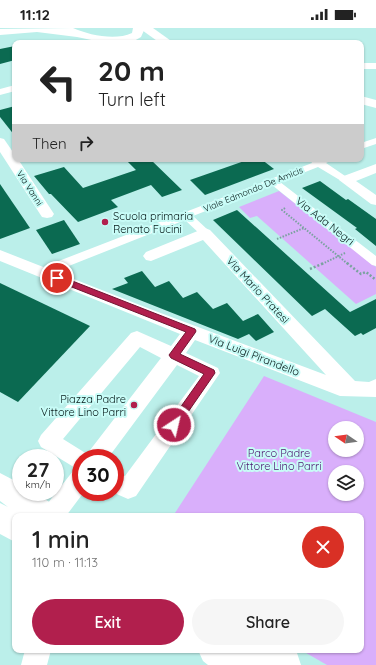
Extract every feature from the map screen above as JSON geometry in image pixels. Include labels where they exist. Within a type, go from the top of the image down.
[{"type":"main road","points":[[0,31],[15,28]]},
{"type":"main road","points":[[64,28],[75,34]]},
{"type":"main road","points":[[0,31],[37,29],[105,40],[116,40],[131,38],[137,35],[140,31],[139,28]]},
{"type":"main road","points":[[145,28],[163,40]]},
{"type":"main road","points":[[364,101],[376,104]]},
{"type":"main road","points":[[0,486],[41,513]]},
{"type":"main road","points":[[0,517],[12,526]]},
{"type":"main road","points":[[219,653],[238,665]]},
{"type":"main road","points":[[266,653],[286,665]]},
{"type":"street","points":[[364,66],[376,66]]},
{"type":"street","points":[[0,92],[12,89]]},
{"type":"street","points":[[364,145],[376,140]]},
{"type":"street","name":"Via Vanni","points":[[0,142],[12,160]]},
{"type":"street","name":"Via Vanni","points":[[13,162],[47,214]]},
{"type":"street","name":"Viale Edmondo De Amicis","points":[[42,272],[273,181],[313,162]]},
{"type":"street","points":[[317,162],[376,201]]},
{"type":"street","points":[[346,180],[376,168]]},
{"type":"street","name":"Via Ada Negri","points":[[273,181],[376,262]]},
{"type":"street","points":[[151,256],[205,233],[186,215]]},
{"type":"street","name":"Via Mario Pratesi","points":[[205,233],[351,389]]},
{"type":"street","name":"Via Luigi Pirandello","points":[[0,255],[340,388],[373,390],[376,387]]},
{"type":"street","points":[[103,449],[192,331]]},
{"type":"street","points":[[72,456],[48,441],[137,338],[211,373],[128,489],[124,487]]},
{"type":"street","points":[[54,513],[72,490]]},
{"type":"street","points":[[34,665],[37,653]]},
{"type":"path","points":[[282,203],[287,207],[282,210],[361,274],[366,272],[376,280]]},
{"type":"path","points":[[276,239],[304,228]]},
{"type":"path","points":[[310,269],[358,247]]},
{"type":"green space","points":[[279,191],[376,267],[376,294],[356,304],[257,216],[250,218],[239,207]]},
{"type":"green space","name":"Parco Padre Vittore Lino Parri","points":[[264,376],[376,422],[376,665],[327,665],[306,653],[364,653],[364,513],[175,513]]},
{"type":"building","points":[[12,47],[12,61],[0,64],[0,49]]},
{"type":"building","points":[[12,107],[12,132],[0,117],[0,110]]},
{"type":"building","points":[[128,162],[153,162],[182,190],[162,197],[151,185],[111,200],[118,207],[78,222],[51,194],[49,194],[34,176],[64,167],[83,188],[136,170]]},
{"type":"building","points":[[241,162],[265,162],[274,169],[205,195],[190,180]]},
{"type":"building","points":[[320,181],[376,219],[376,246],[355,229],[357,228],[302,188]]},
{"type":"building","points":[[0,184],[30,228],[0,239]]},
{"type":"building","points":[[237,210],[350,312],[376,299],[376,328],[363,335],[361,333],[355,336],[325,309],[312,316],[213,220]]},
{"type":"building","points":[[64,220],[80,244],[52,254],[36,230]]},
{"type":"building","points":[[142,271],[155,287],[169,281],[183,298],[197,292],[213,309],[227,303],[243,321],[258,314],[274,332],[256,341],[249,334],[238,339],[112,289],[128,283],[124,278]]},
{"type":"building","points":[[0,283],[90,326],[18,402],[0,392]]},
{"type":"place","name":"Scuola primaria Renato Fucini","points":[[105,222]]},
{"type":"place","name":"Piazza Padre Vittore Lino Parri","points":[[134,405]]},
{"type":"route","points":[[57,278],[192,331],[174,355],[211,373],[174,425]]}]
